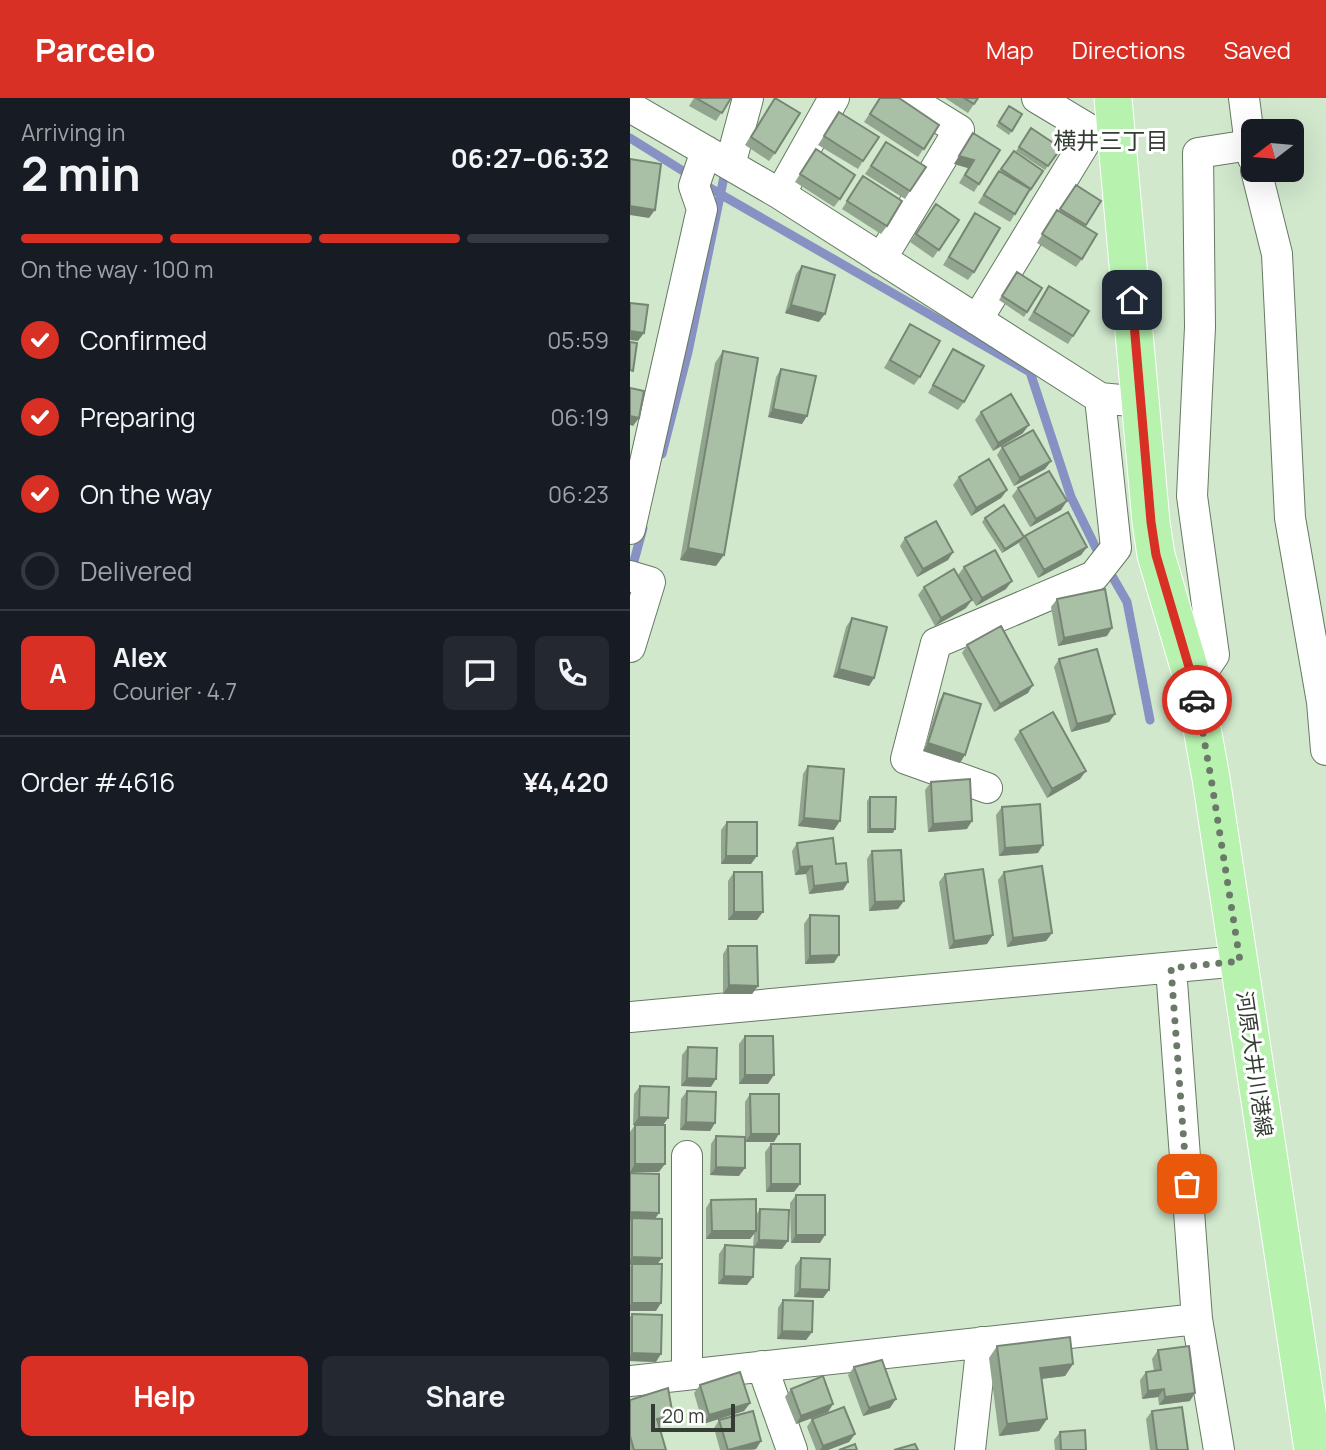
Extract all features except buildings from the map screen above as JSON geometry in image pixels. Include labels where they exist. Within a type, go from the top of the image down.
[{"type":"main road","name":"河原大井川港線","points":[[1113,98],[1151,522],[1156,555],[1194,684],[1211,778],[1313,1450]]},
{"type":"street","points":[[630,529],[702,209],[694,186],[718,158],[748,98]]},
{"type":"street","points":[[780,194],[834,98]]},
{"type":"street","points":[[881,259],[959,130],[907,98]]},
{"type":"street","points":[[977,320],[1091,131],[1037,98]]},
{"type":"street","points":[[1244,98],[1247,119]]},
{"type":"street","points":[[630,107],[780,194],[1100,398],[1140,402]]},
{"type":"street","points":[[1194,684],[1214,655],[1192,496],[1199,327],[1198,153],[1241,157]]},
{"type":"street","points":[[1259,182],[1277,254],[1290,518],[1322,702],[1326,750]]},
{"type":"street","points":[[987,788],[906,759],[936,643],[1094,576],[1116,548],[1100,398]]},
{"type":"street","points":[[630,648],[640,579]]},
{"type":"street","points":[[630,1017],[1240,961]]},
{"type":"street","points":[[1171,968],[1196,1319],[1219,1450]]},
{"type":"street","points":[[687,1156],[687,1374]]},
{"type":"street","points":[[630,1381],[1196,1319]]},
{"type":"street","points":[[970,1450],[982,1342]]},
{"type":"street","points":[[762,1366],[792,1450]]},
{"type":"waterway","points":[[630,138],[720,194],[1030,372],[1071,497],[1127,602],[1150,720]]},
{"type":"waterway","points":[[662,454],[688,352],[726,167]]},
{"type":"waterway","points":[[631,572],[643,528]]},
{"type":"way so far","points":[[1187,1184],[1171,968],[1240,961],[1197,700]]},
{"type":"district","name":"横井三丁目","points":[[1111,140]]},
{"type":"route","points":[[1132,300],[1156,555],[1197,700]]}]
